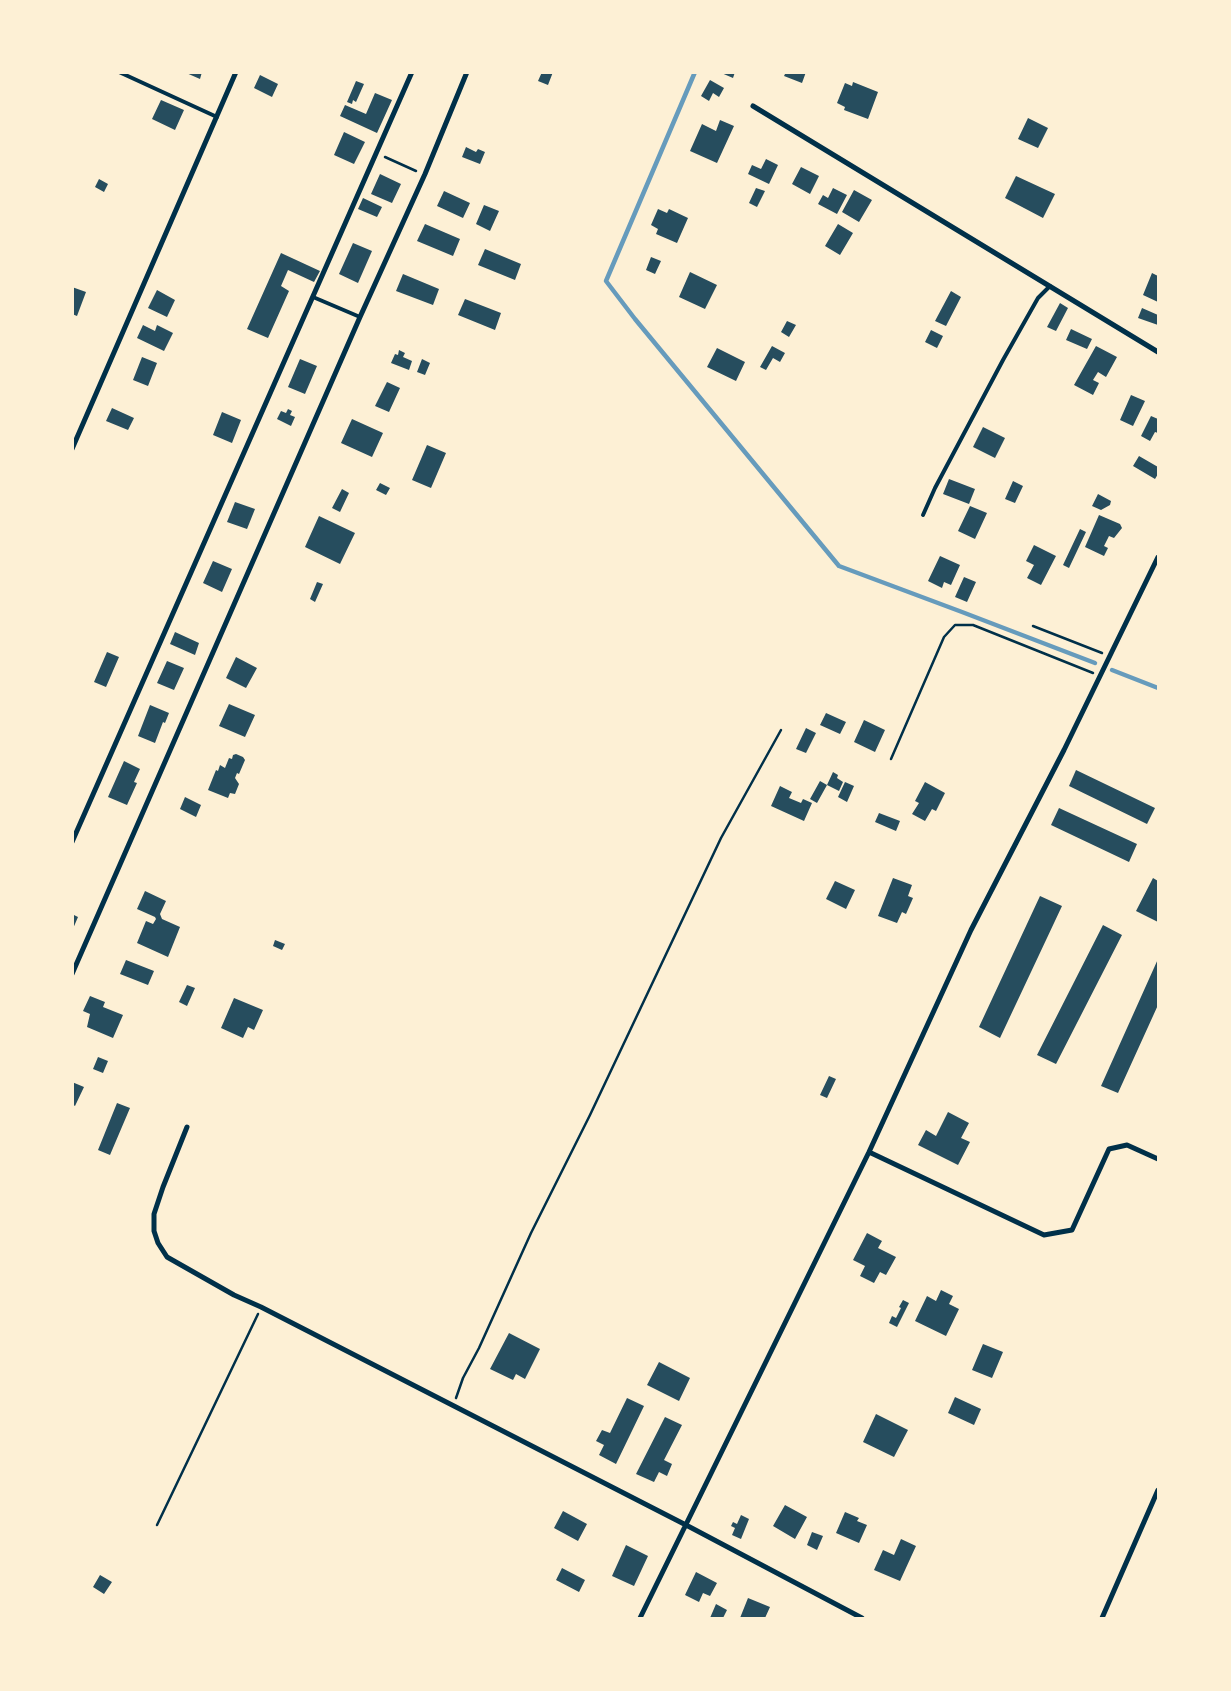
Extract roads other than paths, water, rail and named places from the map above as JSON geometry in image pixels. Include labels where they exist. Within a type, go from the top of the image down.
[{"type":"street","points":[[72,450],[236,72]]},
{"type":"street","points":[[72,842],[412,72]]},
{"type":"street","points":[[72,974],[360,317],[425,174],[467,72]]},
{"type":"street","points":[[753,106],[1158,352]]},
{"type":"street","points":[[640,1618],[869,1152],[971,930],[1064,750],[1158,557]]},
{"type":"street","points":[[188,1127],[162,1187],[154,1214],[154,1231],[158,1243],[167,1257],[234,1295],[262,1307],[686,1525],[862,1618]]},
{"type":"street","points":[[869,1152],[1044,1235],[1072,1230],[1109,1150],[1127,1145],[1158,1159]]},
{"type":"street","points":[[1102,1618],[1158,1490]]},
{"type":"lane","points":[[119,72],[217,117]]},
{"type":"lane","points":[[923,515],[935,488],[1002,360],[1038,298],[1050,286]]},
{"type":"lane","points":[[313,297],[360,317]]},
{"type":"waterway","points":[[695,72],[606,281],[635,319],[839,566],[1095,663]]},
{"type":"waterway","points":[[1112,670],[1158,688]]}]
